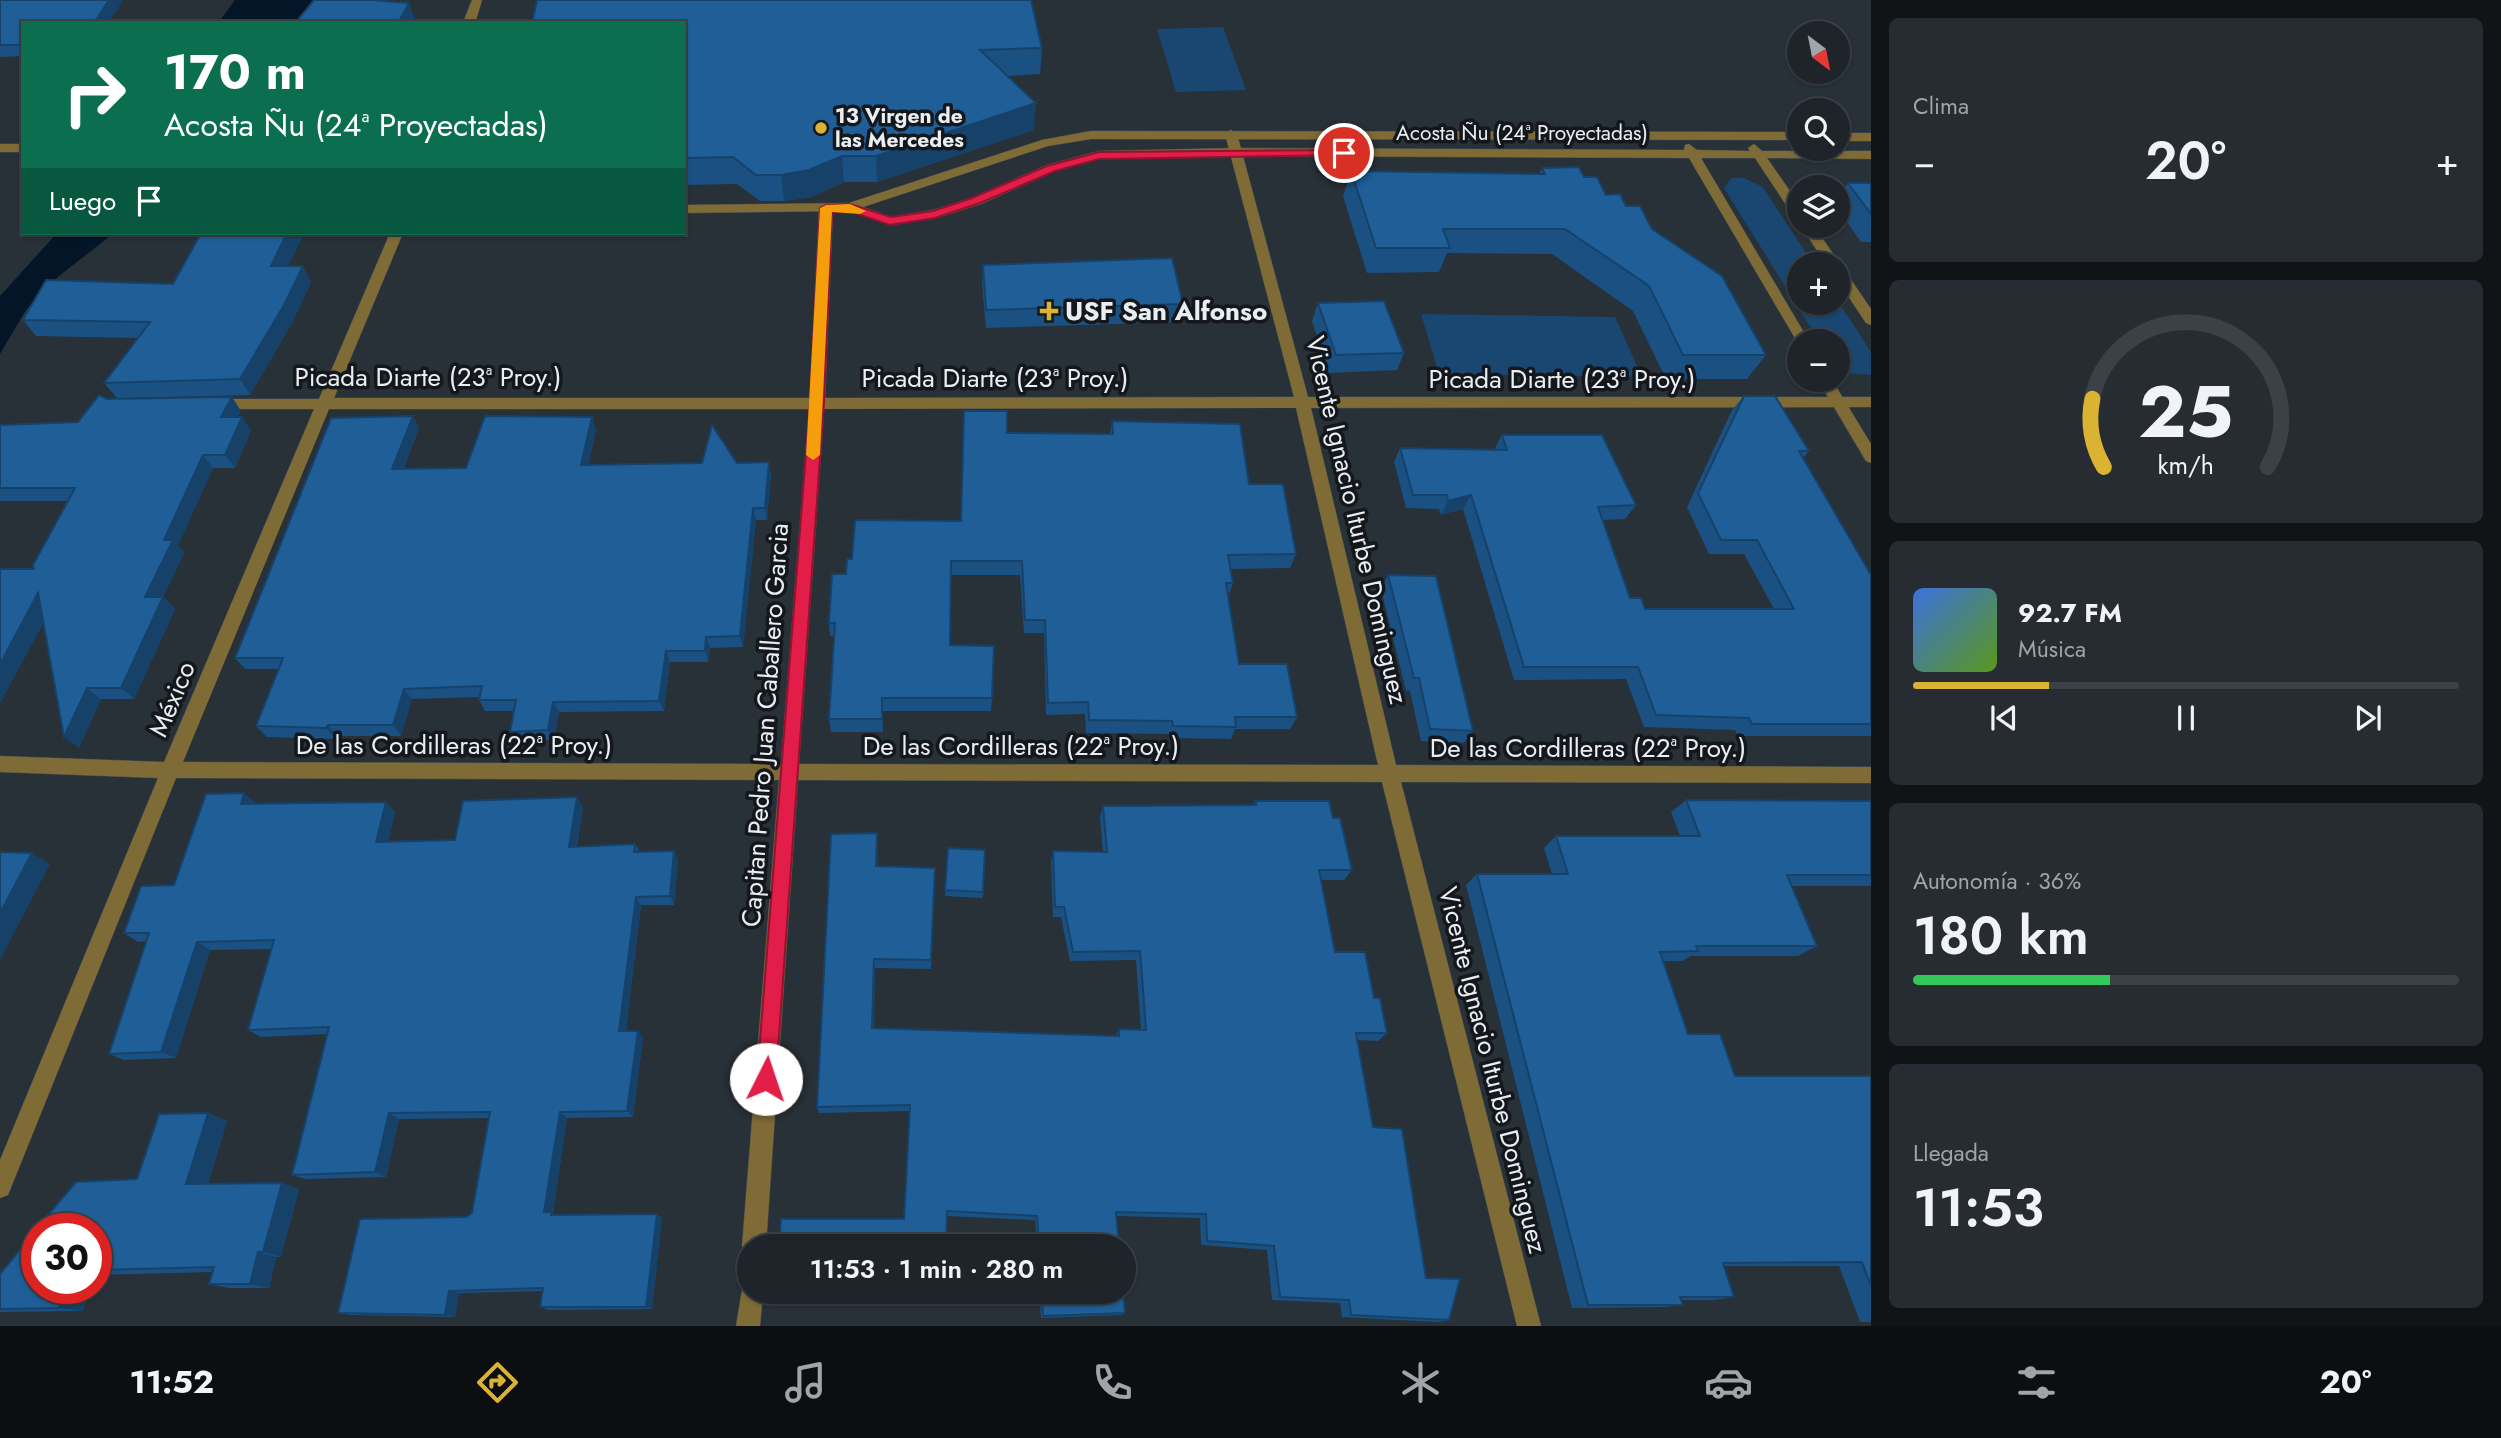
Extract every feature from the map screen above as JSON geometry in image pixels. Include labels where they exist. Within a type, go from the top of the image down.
[{"type":"street","points":[[470,21],[477,0]]},
{"type":"street","name":"Vicente Ignacio Iturbe Dominguez","points":[[1231,134],[1303,405],[1389,773],[1529,1326]]},
{"type":"street","name":"Acosta Ñu (24ª Proyectadas)","points":[[850,208],[1046,143],[1091,135],[1787,136]]},
{"type":"street","points":[[1683,135],[1692,155],[1795,329]]},
{"type":"street","points":[[1746,136],[1787,196]]},
{"type":"street","points":[[1850,137],[1871,137]]},
{"type":"street","points":[[0,148],[21,148]]},
{"type":"street","name":"Acosta Ñu (24ª Proyectadas)","points":[[686,209],[850,208],[890,221],[935,214],[976,201],[1051,168],[1099,155],[1237,152],[1871,155]]},
{"type":"street","name":"Capitan Pedro Juan Caballero Garcia","points":[[755,1234],[817,402],[826,208]]},
{"type":"street","name":"México","points":[[0,1187],[170,770],[395,235]]},
{"type":"street","points":[[1850,289],[1871,320]]},
{"type":"street","points":[[1832,392],[1871,457]]},
{"type":"street","name":"Picada Diarte (23ª Proy.)","points":[[202,404],[327,401],[1303,405],[1871,402]]},
{"type":"street","name":"De las Cordilleras (22ª Proy.)","points":[[0,764],[170,770],[1871,775]]},
{"type":"street","points":[[748,1326],[750,1304]]},
{"type":"shaded area","points":[[235,0],[336,0],[301,21],[219,21]]},
{"type":"shaded area","points":[[1223,27],[1246,90],[1176,92],[1157,29]]},
{"type":"shaded area","points":[[1731,178],[1744,178],[1763,187],[1787,224],[1787,238],[1796,238],[1805,252],[1787,252],[1787,289],[1724,188]]},
{"type":"shaded area","points":[[55,235],[111,235],[59,276],[26,310],[0,354],[0,296]]},
{"type":"shaded area","points":[[1421,314],[1615,317],[1642,377],[1439,374]]},
{"type":"shaded area","points":[[1803,315],[1847,315],[1871,352],[1871,375],[1850,373],[1850,329],[1812,329]]},
{"type":"building","points":[[0,0],[109,0],[95,21],[21,21],[21,45],[0,45]]},
{"type":"building","points":[[314,0],[409,3],[399,21],[297,21]]},
{"type":"building","points":[[537,0],[1031,0],[1042,48],[980,50],[1036,103],[876,156],[842,156],[809,170],[781,175],[756,175],[733,157],[686,158],[686,21],[532,21]]},
{"type":"building","points":[[1579,167],[1584,177],[1597,177],[1606,195],[1620,194],[1626,206],[1640,206],[1652,229],[1722,276],[1766,355],[1683,355],[1649,286],[1565,229],[1443,229],[1450,248],[1376,248],[1351,171],[1545,174],[1542,168]]},
{"type":"building","points":[[1850,183],[1871,183],[1871,214],[1850,186]]},
{"type":"building","points":[[200,235],[286,235],[271,266],[303,266],[284,305],[240,379],[104,383],[150,322],[23,320],[46,280],[173,284]]},
{"type":"building","points":[[1172,258],[1183,304],[986,310],[983,265]]},
{"type":"building","points":[[1384,301],[1404,353],[1336,355],[1318,303]]},
{"type":"building","points":[[99,395],[107,399],[232,397],[221,417],[242,417],[225,455],[203,455],[164,540],[173,540],[145,597],[163,597],[121,688],[87,688],[64,737],[38,593],[0,664],[0,569],[34,569],[33,565],[75,488],[0,488],[0,425],[78,422]]},
{"type":"building","points":[[1744,396],[1775,396],[1809,451],[1799,451],[1871,575],[1871,724],[1752,724],[1749,718],[1656,715],[1638,667],[1524,667],[1471,495],[1448,501],[1447,495],[1413,495],[1400,448],[1507,450],[1502,435],[1602,435],[1636,505],[1598,507],[1630,598],[1641,598],[1645,609],[1794,609],[1757,540],[1721,540],[1698,493]]},
{"type":"building","points":[[964,411],[1007,411],[1007,433],[1113,434],[1112,421],[1240,424],[1249,484],[1283,484],[1296,554],[1228,555],[1233,583],[1226,583],[1239,664],[1287,664],[1297,717],[1235,717],[1236,727],[1173,726],[1172,721],[1089,720],[1088,702],[1048,703],[1045,620],[1025,620],[1022,561],[951,561],[950,645],[994,646],[992,698],[882,698],[882,719],[829,719],[835,623],[829,623],[832,574],[846,574],[847,559],[852,559],[855,520],[961,521]]},
{"type":"building","points":[[413,416],[392,469],[466,468],[485,416],[592,417],[581,465],[702,463],[712,425],[737,463],[769,462],[765,508],[753,508],[740,636],[706,637],[705,651],[666,651],[659,701],[553,702],[548,730],[510,732],[516,700],[479,700],[482,686],[404,689],[393,725],[328,725],[326,728],[256,726],[283,658],[235,658],[331,418]]},
{"type":"building","points":[[1388,575],[1436,576],[1473,731],[1430,729],[1419,678],[1414,678]]},
{"type":"building","points":[[244,793],[241,804],[386,802],[376,842],[455,840],[463,801],[577,797],[569,847],[635,844],[634,852],[674,851],[670,896],[636,897],[619,1031],[638,1031],[627,1111],[560,1112],[544,1212],[551,1212],[551,1215],[657,1214],[646,1307],[540,1307],[543,1288],[449,1291],[445,1315],[338,1313],[360,1219],[466,1217],[472,1213],[490,1112],[389,1113],[375,1172],[292,1175],[329,1027],[248,1030],[274,940],[197,942],[161,1052],[109,1054],[149,933],[124,933],[141,886],[174,885],[206,794]]},
{"type":"building","points":[[1686,800],[1871,801],[1871,875],[1787,875],[1817,946],[1696,946],[1698,951],[1660,952],[1688,1034],[1720,1034],[1735,1076],[1871,1076],[1871,1286],[1862,1262],[1723,1263],[1734,1297],[1680,1297],[1683,1305],[1588,1305],[1477,874],[1568,874],[1556,836],[1700,836]]},
{"type":"building","points":[[1255,801],[1329,801],[1333,818],[1340,818],[1352,870],[1319,870],[1335,952],[1365,952],[1374,998],[1380,998],[1387,1033],[1356,1033],[1373,1127],[1402,1129],[1426,1278],[1460,1279],[1449,1320],[1351,1315],[1349,1300],[1280,1297],[1274,1246],[1207,1241],[1206,1214],[1116,1212],[1118,1234],[1038,1234],[1037,1216],[947,1211],[946,1234],[780,1234],[781,1219],[904,1219],[910,1105],[817,1107],[831,834],[877,833],[876,866],[935,868],[931,960],[874,959],[872,1028],[1119,1036],[1119,1029],[1146,1030],[1140,951],[1073,952],[1064,907],[1055,907],[1053,851],[1107,852],[1103,806],[1256,805]]},
{"type":"building","points":[[948,848],[985,850],[983,892],[945,890]]},
{"type":"building","points":[[0,852],[32,853],[0,913]]},
{"type":"building","points":[[208,1113],[186,1184],[282,1183],[263,1252],[258,1252],[250,1284],[209,1284],[214,1267],[112,1270],[112,1213],[50,1213],[76,1182],[137,1179],[159,1114]]},
{"type":"building","points":[[21,1248],[21,1304],[60,1304],[59,1308],[0,1309],[0,1274]]},
{"type":"building","points":[[1042,1304],[1124,1304],[1125,1313],[1043,1316]]},
{"type":"slow traffic","points":[[813,455],[826,208],[850,208],[860,211]]},
{"type":"place","name":"13 Virgen de las Mercedes","points":[[821,128]]},
{"type":"place","name":"USF San Alfonso","points":[[1049,311]]},
{"type":"route","points":[[766,1079],[817,402],[826,208],[850,208],[890,221],[935,214],[976,201],[1051,168],[1099,155],[1344,153]]}]
